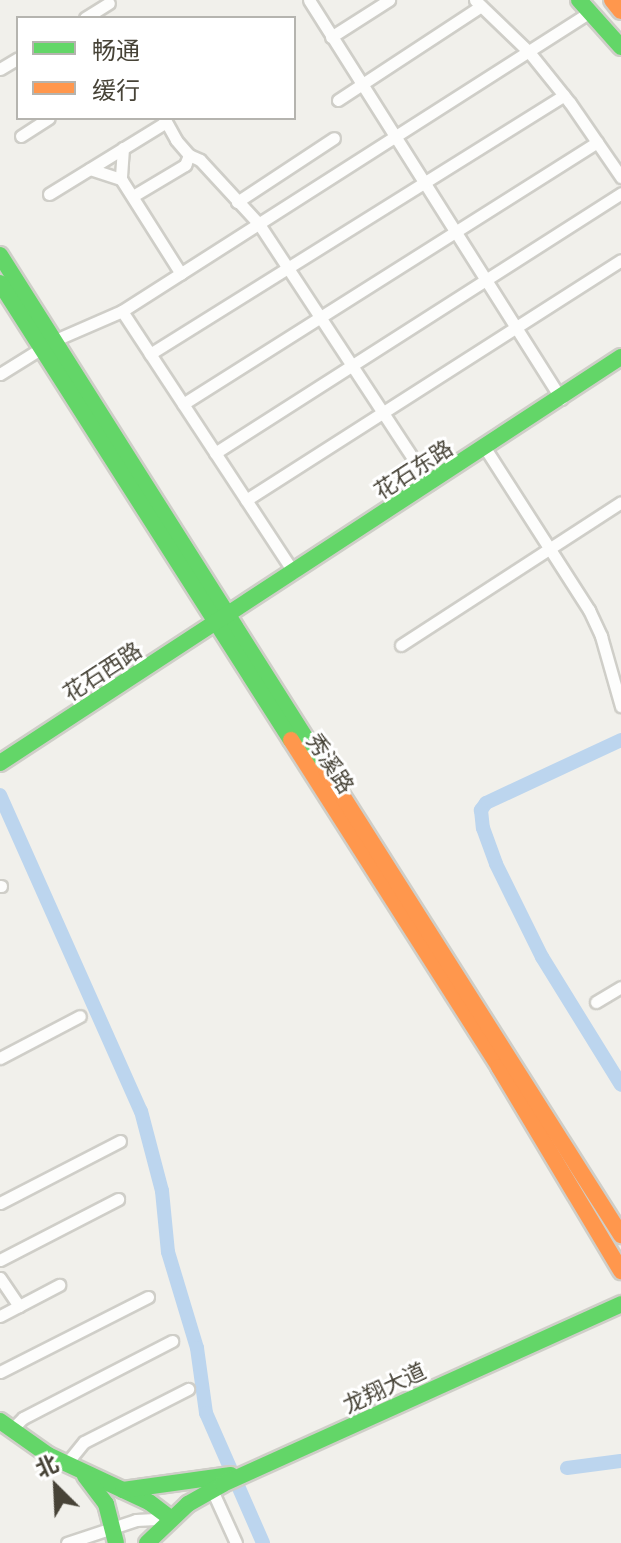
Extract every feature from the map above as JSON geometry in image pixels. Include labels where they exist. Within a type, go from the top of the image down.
[{"type":"main road","points":[[612,0],[621,11]]},
{"type":"main road","points":[[584,6],[621,47]]},
{"type":"main road","name":"秀溪路","points":[[0,255],[46,344]]},
{"type":"main road","name":"秀溪路","points":[[0,283],[46,344],[221,620],[499,1067],[621,1271]]},
{"type":"main road","name":"花石东路","points":[[221,620],[621,357]]},
{"type":"main road","name":"秀溪路","points":[[221,620],[621,1235]]},
{"type":"main road","name":"花石西路","points":[[0,763],[221,620]]},
{"type":"main road","name":"龙翔大道","points":[[147,1543],[170,1518],[218,1487],[621,1304]]},
{"type":"main road","points":[[5,1426],[74,1468],[149,1502],[170,1518]]},
{"type":"main road","points":[[74,1468],[106,1504],[114,1535]]},
{"type":"main road","points":[[123,1490],[249,1472]]},
{"type":"street","points":[[309,0],[561,399]]},
{"type":"street","points":[[331,37],[389,0]]},
{"type":"street","points":[[88,16],[108,2]]},
{"type":"street","points":[[338,100],[478,3],[529,52],[564,95],[621,177]]},
{"type":"street","points":[[0,374],[46,344],[122,311],[181,274],[529,52],[584,6]]},
{"type":"street","points":[[150,354],[564,95]]},
{"type":"street","points":[[21,136],[46,120]]},
{"type":"street","points":[[49,194],[165,120],[189,155],[200,160],[259,224],[430,484]]},
{"type":"street","points":[[237,202],[334,138]]},
{"type":"street","points":[[183,404],[597,142]]},
{"type":"street","points":[[121,179],[123,148]]},
{"type":"street","points":[[133,196],[185,165],[189,155]]},
{"type":"street","points":[[90,169],[121,179],[181,274]]},
{"type":"street","points":[[215,453],[621,193]]},
{"type":"street","points":[[246,500],[621,260]]},
{"type":"street","points":[[122,311],[294,573]]},
{"type":"street","points":[[485,448],[589,610],[601,636],[621,706]]},
{"type":"street","points":[[401,645],[621,502]]},
{"type":"street","points":[[596,1002],[621,987]]},
{"type":"street","points":[[0,1058],[80,1016]]},
{"type":"street","points":[[0,1203],[120,1141]]},
{"type":"street","points":[[0,1260],[118,1199]]},
{"type":"street","points":[[0,1278],[19,1306]]},
{"type":"street","points":[[0,1316],[59,1285]]},
{"type":"street","points":[[0,1372],[148,1297]]},
{"type":"street","points":[[5,1426],[172,1341]]},
{"type":"street","points":[[74,1468],[84,1442],[188,1389]]},
{"type":"street","points":[[218,1487],[236,1543]]},
{"type":"street","points":[[67,1543],[114,1535],[136,1520],[170,1518]]},
{"type":"waterway","points":[[621,740],[486,803],[481,810],[483,828],[496,864],[542,957],[621,1085]]},
{"type":"waterway","points":[[0,795],[141,1111],[162,1191],[168,1252],[197,1348],[206,1413],[263,1543]]},
{"type":"waterway","points":[[567,1468],[621,1461]]},
{"type":"traffic: fast","points":[[579,0],[621,47]]},
{"type":"traffic: fast","points":[[0,255],[326,770]]},
{"type":"traffic: fast","points":[[0,283],[291,740]]},
{"type":"traffic: fast","points":[[0,763],[621,357]]},
{"type":"traffic: fast","points":[[147,1543],[188,1504],[223,1484],[621,1304]]},
{"type":"traffic: fast","points":[[0,1421],[48,1455],[149,1502],[170,1518]]},
{"type":"traffic: fast","points":[[123,1490],[231,1475]]},
{"type":"traffic: fast","points":[[85,1476],[106,1504],[116,1543]]},
{"type":"traffic: slow","points":[[612,0],[621,11]]},
{"type":"traffic: slow","points":[[291,740],[499,1067],[621,1271]]},
{"type":"traffic: slow","points":[[326,770],[621,1235]]}]
